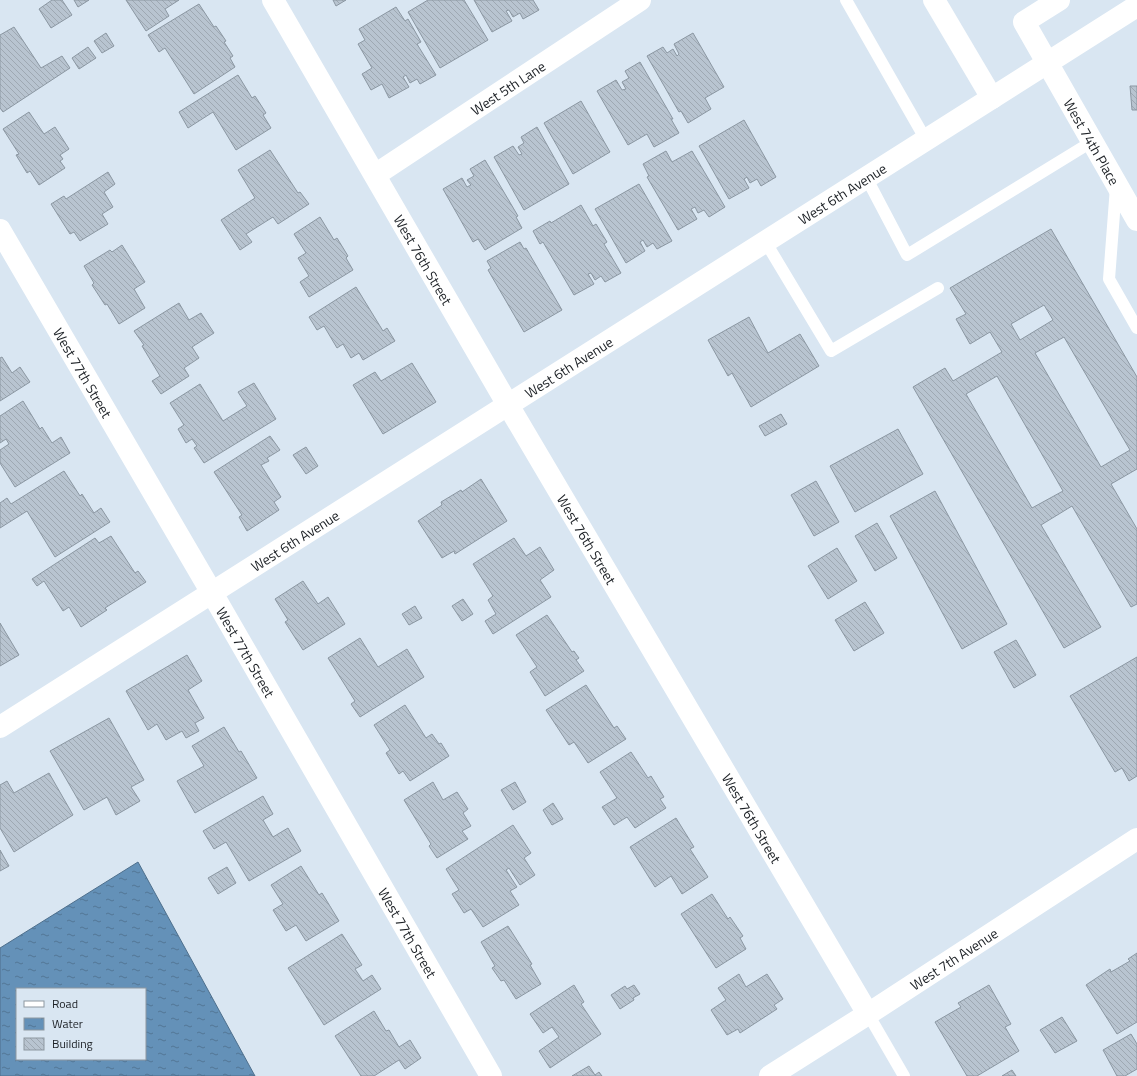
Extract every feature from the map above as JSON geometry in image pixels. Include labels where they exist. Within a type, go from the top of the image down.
[{"type":"street","name":"West 76th Street","points":[[273,0],[508,405],[868,1014]]},
{"type":"street","name":"West 5th Lane","points":[[375,176],[640,0]]},
{"type":"street","points":[[934,0],[992,98]]},
{"type":"street","name":"West 74th Place","points":[[1059,0],[1024,22],[1137,220]]},
{"type":"street","name":"West 6th Avenue","points":[[0,727],[764,241],[1137,6]]},
{"type":"street","name":"West 77th Street","points":[[0,230],[491,1076]]},
{"type":"street","name":"West 7th Avenue","points":[[770,1076],[1137,839]]},
{"type":"lane","points":[[846,0],[926,140]]},
{"type":"lane","points":[[866,177],[907,255],[1092,141]]},
{"type":"lane","points":[[1116,184],[1109,279],[1137,328]]},
{"type":"lane","points":[[764,241],[831,351],[938,288]]},
{"type":"lane","name":"West 76th Street","points":[[868,1014],[904,1076]]},
{"type":"water","points":[[138,862],[255,1076],[0,1076],[0,948]]},
{"type":"building","points":[[52,0],[62,0],[72,15],[51,28],[39,9]]},
{"type":"building","points":[[74,0],[89,0],[78,7]]},
{"type":"building","points":[[126,0],[179,0],[165,9],[169,16],[146,31]]},
{"type":"building","points":[[333,0],[346,0],[336,6]]},
{"type":"building","points":[[428,0],[464,0],[488,40],[440,68],[408,12]]},
{"type":"building","points":[[474,0],[533,0],[539,10],[523,19],[520,13],[513,17],[509,10],[506,11],[512,21],[492,32]]},
{"type":"building","points":[[199,4],[214,27],[216,26],[226,41],[224,42],[233,56],[230,58],[235,67],[194,94],[165,48],[159,52],[148,35]]},
{"type":"building","points":[[396,7],[405,21],[408,19],[421,42],[417,44],[436,75],[420,84],[417,79],[410,83],[406,75],[403,77],[409,87],[389,98],[382,84],[371,90],[362,74],[372,68],[358,44],[365,40],[359,29]]},
{"type":"building","points":[[14,27],[41,68],[62,56],[70,68],[3,112],[0,108],[0,35]]},
{"type":"building","points":[[106,33],[114,46],[102,53],[94,41]]},
{"type":"building","points":[[693,33],[724,87],[705,98],[711,109],[688,123],[681,111],[679,112],[647,56],[663,47],[667,53],[673,49],[677,56],[679,54],[674,44]]},
{"type":"building","points":[[88,47],[96,58],[79,69],[72,58]]},
{"type":"building","points":[[640,62],[673,119],[671,119],[679,133],[654,147],[647,134],[628,145],[597,91],[616,80],[622,90],[626,89],[622,82],[629,78],[625,71]]},
{"type":"building","points":[[238,75],[252,98],[255,96],[266,113],[263,115],[271,128],[236,150],[213,112],[188,128],[179,112]]},
{"type":"building","points":[[1130,86],[1137,86],[1137,110],[1132,110]]},
{"type":"building","points":[[581,101],[610,152],[573,174],[544,123]]},
{"type":"building","points":[[29,112],[44,134],[55,127],[69,149],[60,155],[63,159],[60,161],[65,168],[39,185],[30,171],[27,173],[16,155],[19,154],[3,129]]},
{"type":"building","points":[[744,120],[776,177],[761,186],[757,179],[750,183],[747,177],[744,179],[749,188],[729,199],[699,146]]},
{"type":"building","points":[[537,127],[569,184],[524,210],[494,157],[513,146],[519,155],[522,154],[518,147],[524,143],[521,137]]},
{"type":"building","points":[[270,150],[298,193],[300,192],[309,204],[278,224],[273,217],[246,234],[252,242],[240,250],[221,220],[255,198],[238,170]]},
{"type":"building","points":[[666,151],[672,162],[692,151],[725,207],[709,217],[704,210],[698,213],[695,207],[691,209],[697,219],[678,230],[647,177],[649,176],[643,164]]},
{"type":"building","points":[[485,160],[518,216],[516,217],[522,228],[485,250],[478,239],[473,242],[443,189],[462,178],[467,187],[471,185],[467,180],[474,176],[470,169]]},
{"type":"building","points":[[108,172],[115,184],[104,192],[113,207],[102,214],[108,224],[80,241],[74,232],[70,234],[51,204],[64,196],[66,199]]},
{"type":"building","points":[[639,184],[672,241],[657,249],[653,243],[647,247],[643,240],[640,242],[645,251],[626,263],[595,209]]},
{"type":"building","points":[[581,205],[593,226],[596,224],[607,242],[604,244],[621,273],[605,282],[601,276],[595,280],[591,273],[588,274],[594,284],[574,295],[543,242],[540,244],[533,231],[550,221],[551,223]]},
{"type":"building","points":[[320,217],[334,240],[337,238],[348,256],[346,258],[353,270],[309,297],[300,282],[309,276],[298,258],[306,253],[294,234]]},
{"type":"building","points":[[1051,229],[1137,377],[1137,469],[1111,484],[1137,529],[1137,604],[1131,607],[1072,506],[1041,525],[1101,627],[1064,648],[913,387],[945,368],[953,381],[1002,352],[990,332],[970,344],[956,319],[966,314],[950,288]],"holes":[[[1044,305],[1053,320],[1020,340],[1011,324]],[[1064,337],[1130,450],[1101,467],[1035,353]],[[997,376],[1063,491],[1032,508],[966,394]]]},
{"type":"building","points":[[520,242],[524,249],[526,248],[562,310],[524,332],[488,270],[491,268],[487,261]]},
{"type":"building","points":[[122,245],[145,282],[134,289],[145,308],[119,324],[107,304],[105,305],[92,285],[94,283],[84,266],[110,250],[112,252]]},
{"type":"building","points":[[356,287],[383,331],[387,328],[395,341],[363,360],[359,353],[351,358],[343,344],[337,348],[324,326],[317,330],[309,317]]},
{"type":"building","points":[[179,303],[189,320],[201,313],[214,333],[192,347],[199,358],[184,368],[189,376],[161,394],[152,381],[160,376],[142,346],[144,345],[134,331]]},
{"type":"building","points":[[749,317],[768,353],[800,334],[819,366],[751,407],[732,373],[728,376],[708,340]]},
{"type":"building","points":[[2,357],[12,373],[20,367],[30,382],[0,401],[0,358]]},
{"type":"building","points":[[412,363],[436,402],[383,434],[353,385],[375,372],[381,381]]},
{"type":"building","points":[[254,383],[276,419],[204,463],[194,448],[197,446],[192,439],[186,443],[178,429],[184,425],[170,403],[200,384],[223,421],[247,406],[238,392]]},
{"type":"building","points":[[23,401],[40,429],[42,427],[52,443],[61,437],[70,453],[15,487],[0,463],[0,450],[9,444],[6,439],[0,443],[0,416]]},
{"type":"building","points":[[781,414],[787,424],[765,436],[759,426]]},
{"type":"building","points":[[898,429],[923,474],[855,512],[830,466]]},
{"type":"building","points":[[270,436],[280,450],[267,458],[269,461],[261,465],[281,497],[274,502],[279,510],[247,531],[239,517],[242,515],[214,472]]},
{"type":"building","points":[[306,447],[318,466],[306,474],[293,455]]},
{"type":"building","points":[[64,471],[80,496],[82,494],[94,513],[101,508],[110,522],[55,557],[27,511],[0,528],[0,503],[7,498],[11,504]]},
{"type":"building","points":[[481,479],[507,521],[455,554],[454,551],[442,558],[418,521],[442,505],[441,502],[461,490],[462,492]]},
{"type":"building","points":[[816,481],[839,522],[814,536],[791,495]]},
{"type":"building","points":[[935,491],[1007,624],[962,649],[890,516]]},
{"type":"building","points":[[877,523],[897,558],[875,571],[855,536]]},
{"type":"building","points":[[111,536],[135,573],[138,571],[146,582],[105,608],[107,610],[81,627],[69,607],[63,611],[44,581],[37,586],[32,579],[95,538],[99,543]]},
{"type":"building","points":[[514,538],[526,556],[540,547],[554,570],[540,580],[551,597],[493,634],[485,621],[496,614],[488,600],[493,596],[473,564]]},
{"type":"building","points":[[837,548],[857,581],[828,599],[808,566]]},
{"type":"building","points":[[303,581],[318,604],[328,597],[345,624],[303,650],[285,622],[288,620],[275,599]]},
{"type":"building","points":[[463,599],[473,614],[462,621],[452,606]]},
{"type":"building","points":[[865,602],[884,633],[854,651],[835,620]]},
{"type":"building","points":[[415,606],[422,618],[409,625],[402,614]]},
{"type":"building","points":[[547,615],[572,652],[574,651],[579,658],[576,660],[584,671],[545,696],[530,672],[537,667],[516,635]]},
{"type":"building","points":[[0,623],[19,655],[0,666]]},
{"type":"building","points":[[360,638],[378,667],[407,649],[424,677],[360,717],[351,704],[355,701],[328,658]]},
{"type":"building","points":[[1016,640],[1036,675],[1014,688],[994,652]]},
{"type":"building","points":[[187,655],[202,681],[188,690],[204,718],[195,723],[199,731],[186,738],[182,731],[166,740],[157,724],[148,730],[126,691]]},
{"type":"building","points":[[1137,657],[1137,776],[1129,781],[1122,768],[1115,772],[1070,696]]},
{"type":"building","points":[[586,685],[614,728],[617,726],[626,739],[588,763],[574,742],[569,745],[546,710]]},
{"type":"building","points":[[405,705],[426,738],[432,734],[439,744],[441,743],[449,756],[410,781],[403,771],[399,774],[386,753],[390,750],[374,725]]},
{"type":"building","points":[[109,718],[144,780],[131,787],[140,801],[116,815],[107,797],[84,810],[50,751]]},
{"type":"building","points":[[224,727],[239,752],[241,751],[257,778],[195,813],[177,781],[204,766],[192,746]]},
{"type":"building","points":[[631,752],[648,778],[651,776],[664,797],[660,799],[666,808],[635,828],[627,817],[614,825],[602,807],[617,798],[600,772]]},
{"type":"building","points":[[49,773],[73,815],[14,852],[0,828],[0,785],[7,781],[14,793]]},
{"type":"building","points":[[433,782],[443,800],[457,792],[468,809],[463,813],[471,826],[462,831],[468,839],[437,858],[429,846],[431,844],[404,800]]},
{"type":"building","points":[[515,782],[526,802],[513,810],[501,790]]},
{"type":"building","points":[[263,796],[273,814],[263,820],[273,837],[288,828],[301,851],[249,881],[226,842],[214,849],[203,831]]},
{"type":"building","points":[[553,803],[563,819],[552,825],[543,810]]},
{"type":"building","points":[[676,818],[694,847],[690,849],[708,877],[682,894],[671,876],[655,887],[630,847]]},
{"type":"building","points":[[513,825],[531,853],[524,858],[535,875],[520,885],[509,868],[506,870],[517,887],[510,891],[519,905],[483,927],[471,909],[464,913],[452,894],[459,890],[446,869]]},
{"type":"building","points":[[0,850],[9,866],[0,871]]},
{"type":"building","points":[[301,866],[319,895],[322,893],[339,921],[306,941],[296,925],[286,931],[273,910],[283,904],[271,885]]},
{"type":"building","points":[[227,867],[236,883],[218,894],[208,878]]},
{"type":"building","points":[[712,894],[728,919],[730,917],[743,936],[740,938],[746,949],[716,968],[681,914]]},
{"type":"building","points":[[508,926],[532,964],[530,965],[541,984],[516,999],[504,980],[501,981],[492,968],[495,966],[481,942]]},
{"type":"building","points":[[342,934],[362,965],[355,969],[363,981],[372,975],[381,989],[324,1025],[288,968]]},
{"type":"building","points":[[1137,953],[1137,1022],[1117,1034],[1086,985],[1110,969],[1111,972],[1130,961],[1128,959]]},
{"type":"building","points":[[739,974],[746,987],[767,974],[783,999],[774,1005],[777,1009],[740,1033],[738,1029],[727,1035],[711,1010],[726,1000],[718,988]]},
{"type":"building","points":[[574,985],[584,1002],[581,1004],[601,1034],[550,1068],[539,1051],[559,1037],[552,1027],[543,1033],[530,1014]]},
{"type":"building","points":[[634,985],[640,994],[620,1009],[611,995],[625,986],[627,989]]},
{"type":"building","points":[[989,985],[1011,1024],[1005,1027],[1019,1051],[977,1076],[967,1076],[935,1022],[961,1007],[958,1003]]},
{"type":"building","points":[[374,1011],[386,1031],[389,1030],[399,1047],[410,1040],[421,1058],[405,1069],[399,1060],[374,1076],[361,1076],[335,1036]]},
{"type":"building","points":[[1062,1017],[1077,1041],[1055,1053],[1040,1030]]},
{"type":"building","points":[[1131,1034],[1137,1044],[1137,1069],[1125,1076],[1117,1076],[1103,1050]]},
{"type":"building","points":[[589,1066],[595,1075],[599,1072],[602,1076],[572,1076]]},
{"type":"building","points":[[1012,1070],[1016,1076],[1002,1076]]}]
